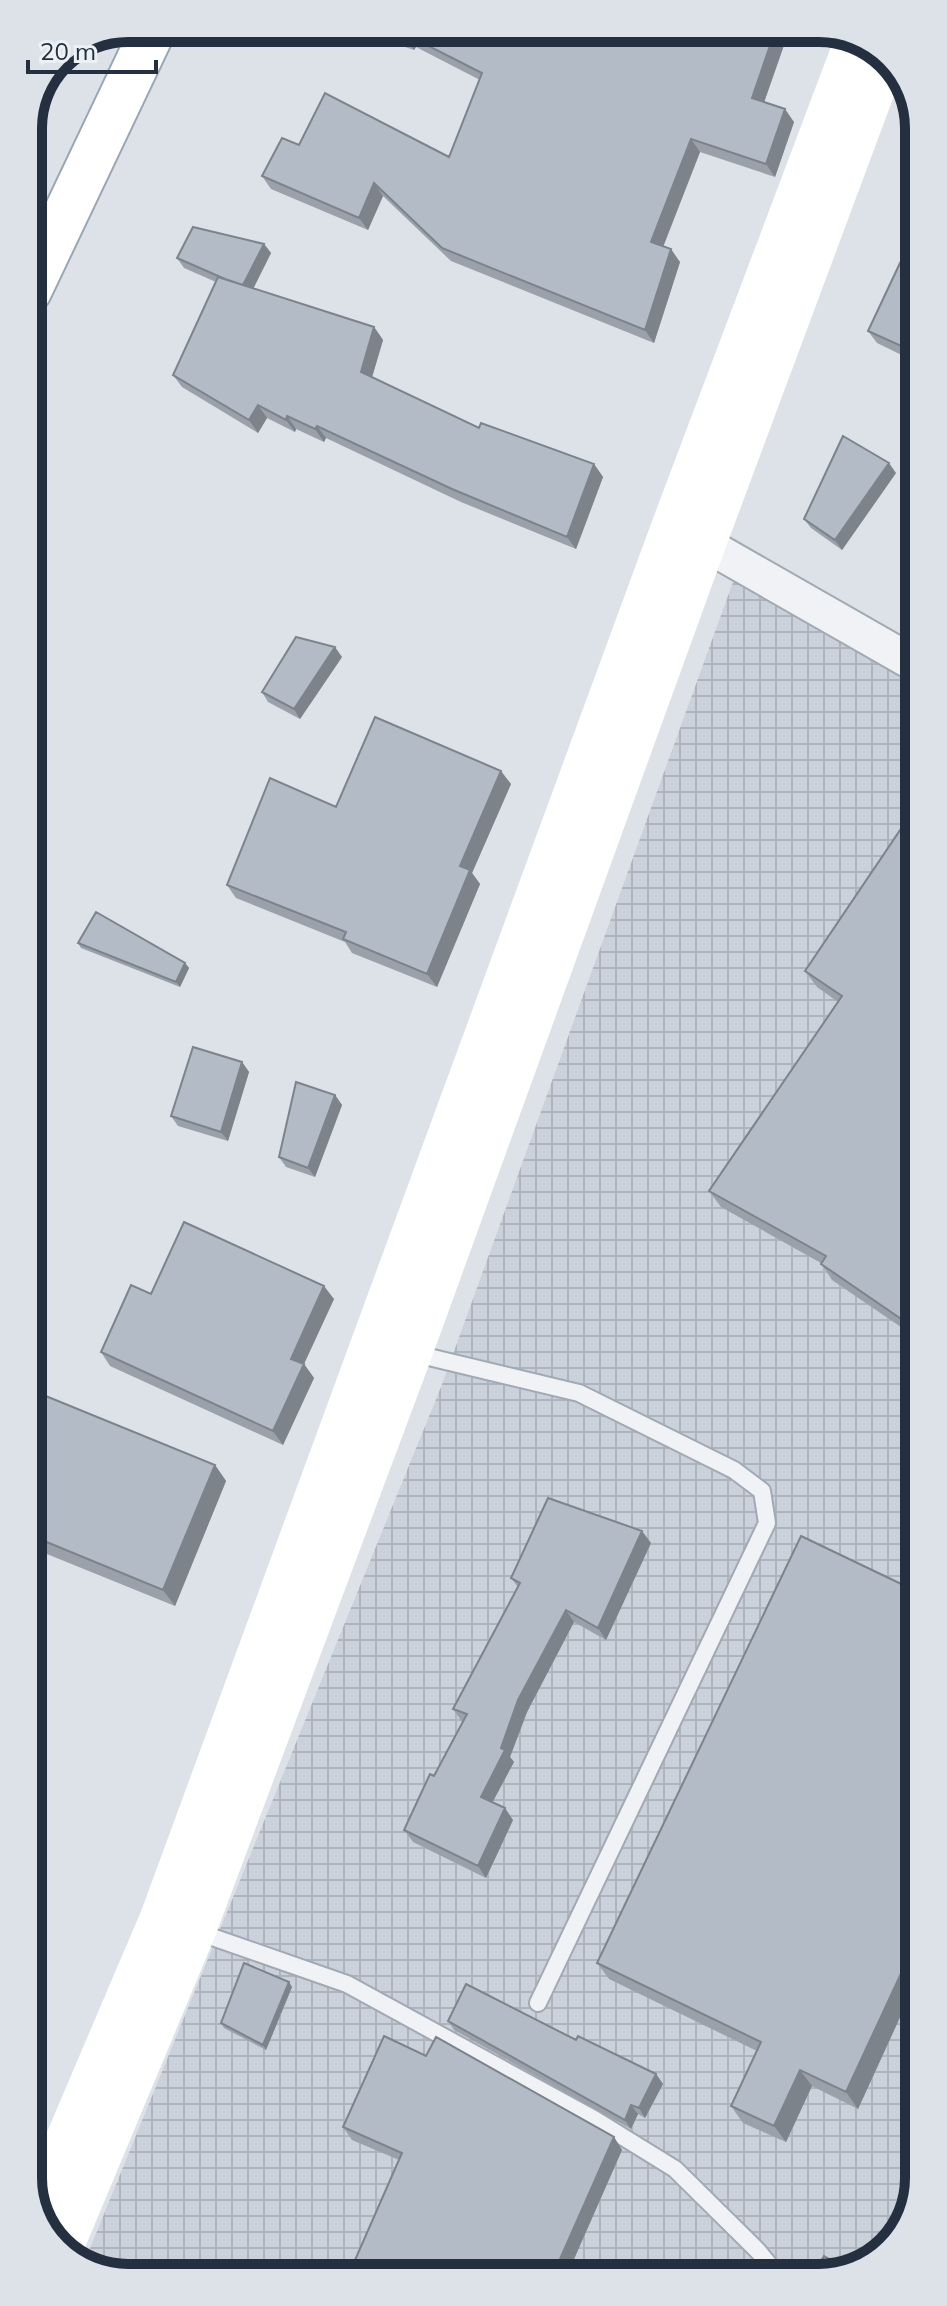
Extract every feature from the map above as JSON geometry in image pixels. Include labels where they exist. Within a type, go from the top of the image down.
[{"type":"main road","points":[[42,264],[147,42]]},
{"type":"main road","points":[[66,2237],[194,1930],[410,1353],[854,50]]},
{"type":"main road","points":[[44,2194],[162,1918],[689,534],[881,68]]},
{"type":"street","points":[[689,534],[905,658]]},
{"type":"lane","points":[[410,1353],[579,1393],[734,1470],[762,1491],[767,1523],[538,2003]]},
{"type":"lane","points":[[194,1930],[347,1984],[594,2119],[675,2169],[769,2264]]},
{"type":"shaded area","points":[[745,549],[905,649],[905,2178],[896,2216],[880,2239],[857,2255],[819,2264],[123,2264],[88,2253],[441,1387]]},
{"type":"building","points":[[421,42],[771,42],[752,98],[785,109],[766,164],[691,139],[651,242],[671,249],[645,330],[442,248],[374,183],[359,218],[262,176],[282,138],[299,145],[325,93],[449,157],[482,73]]},
{"type":"building","points":[[193,227],[264,244],[243,285],[177,258]]},
{"type":"building","points":[[900,263],[905,266],[905,348],[868,331]]},
{"type":"building","points":[[218,277],[374,327],[361,372],[479,428],[481,423],[594,464],[567,537],[452,489],[317,426],[315,429],[287,416],[286,420],[258,405],[249,420],[173,375]]},
{"type":"building","points":[[843,436],[889,463],[835,540],[804,519]]},
{"type":"building","points":[[296,637],[335,647],[294,709],[262,692]]},
{"type":"building","points":[[375,717],[501,771],[460,866],[470,870],[427,974],[343,939],[346,932],[227,885],[270,778],[336,807]]},
{"type":"building","points":[[905,823],[905,1322],[821,1264],[826,1256],[709,1191],[842,996],[805,971]]},
{"type":"building","points":[[96,912],[185,963],[176,982],[78,943]]},
{"type":"building","points":[[193,1047],[242,1062],[221,1132],[171,1116]]},
{"type":"building","points":[[296,1082],[335,1095],[308,1168],[279,1157]]},
{"type":"building","points":[[184,1222],[324,1286],[291,1359],[304,1364],[273,1431],[101,1352],[131,1285],[151,1294]]},
{"type":"building","points":[[42,1394],[215,1465],[163,1590],[42,1540]]},
{"type":"building","points":[[548,1498],[642,1531],[598,1628],[566,1610],[518,1700],[501,1748],[505,1750],[481,1797],[505,1808],[478,1866],[404,1830],[430,1774],[434,1776],[467,1714],[453,1709],[520,1583],[511,1578]]},
{"type":"building","points":[[801,1536],[905,1586],[905,1965],[846,2092],[800,2070],[774,2126],[731,2106],[761,2042],[597,1963]]},
{"type":"building","points":[[244,1963],[289,1982],[263,2045],[221,2023]]},
{"type":"building","points":[[466,1984],[576,2040],[578,2036],[656,2074],[639,2108],[631,2105],[625,2120],[448,2021]]},
{"type":"building","points":[[384,2036],[426,2056],[436,2037],[614,2137],[558,2264],[353,2264],[402,2153],[343,2127]]},
{"type":"building","points":[[824,2256],[834,2262],[830,2263],[820,2264]]}]
